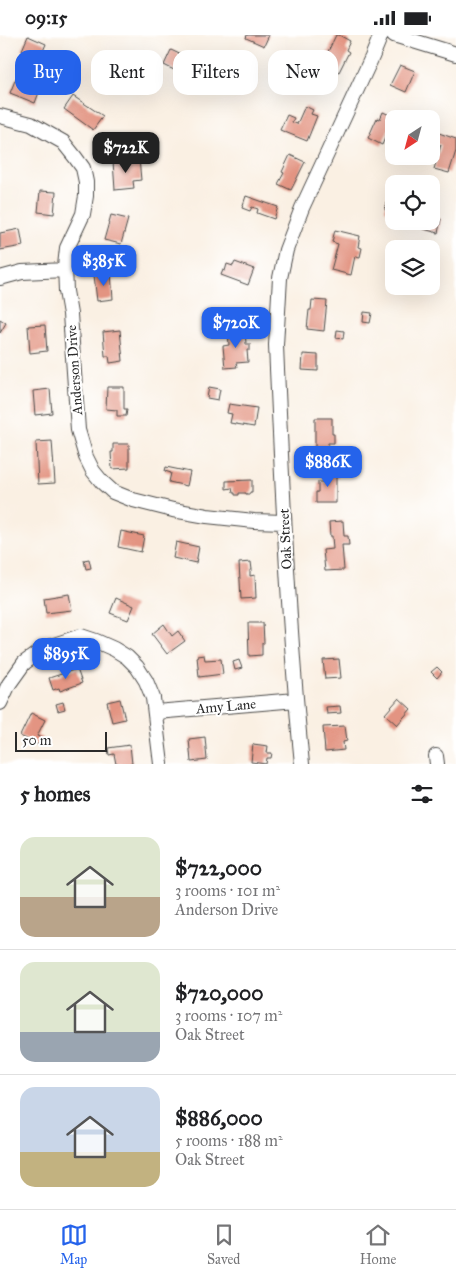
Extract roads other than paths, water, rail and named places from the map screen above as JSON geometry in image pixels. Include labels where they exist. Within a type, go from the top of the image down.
[{"type":"street","name":"Oak Street","points":[[302,764],[284,522],[276,345],[280,278],[286,250],[302,207],[381,35]]},
{"type":"street","points":[[394,35],[456,54]]},
{"type":"street","name":"Anderson Drive","points":[[0,116],[31,124],[63,142],[83,168],[86,196],[83,214],[67,248],[66,291],[70,314],[78,430],[86,457],[93,471],[113,492],[133,500],[173,511],[254,521],[284,522]]},
{"type":"street","points":[[0,278],[22,272],[66,270]]},
{"type":"street","points":[[0,703],[9,684],[24,663],[45,647],[81,636],[96,641],[127,657],[137,667],[146,681],[156,712],[161,764]]},
{"type":"street","name":"Amy Lane","points":[[156,712],[296,700]]}]
